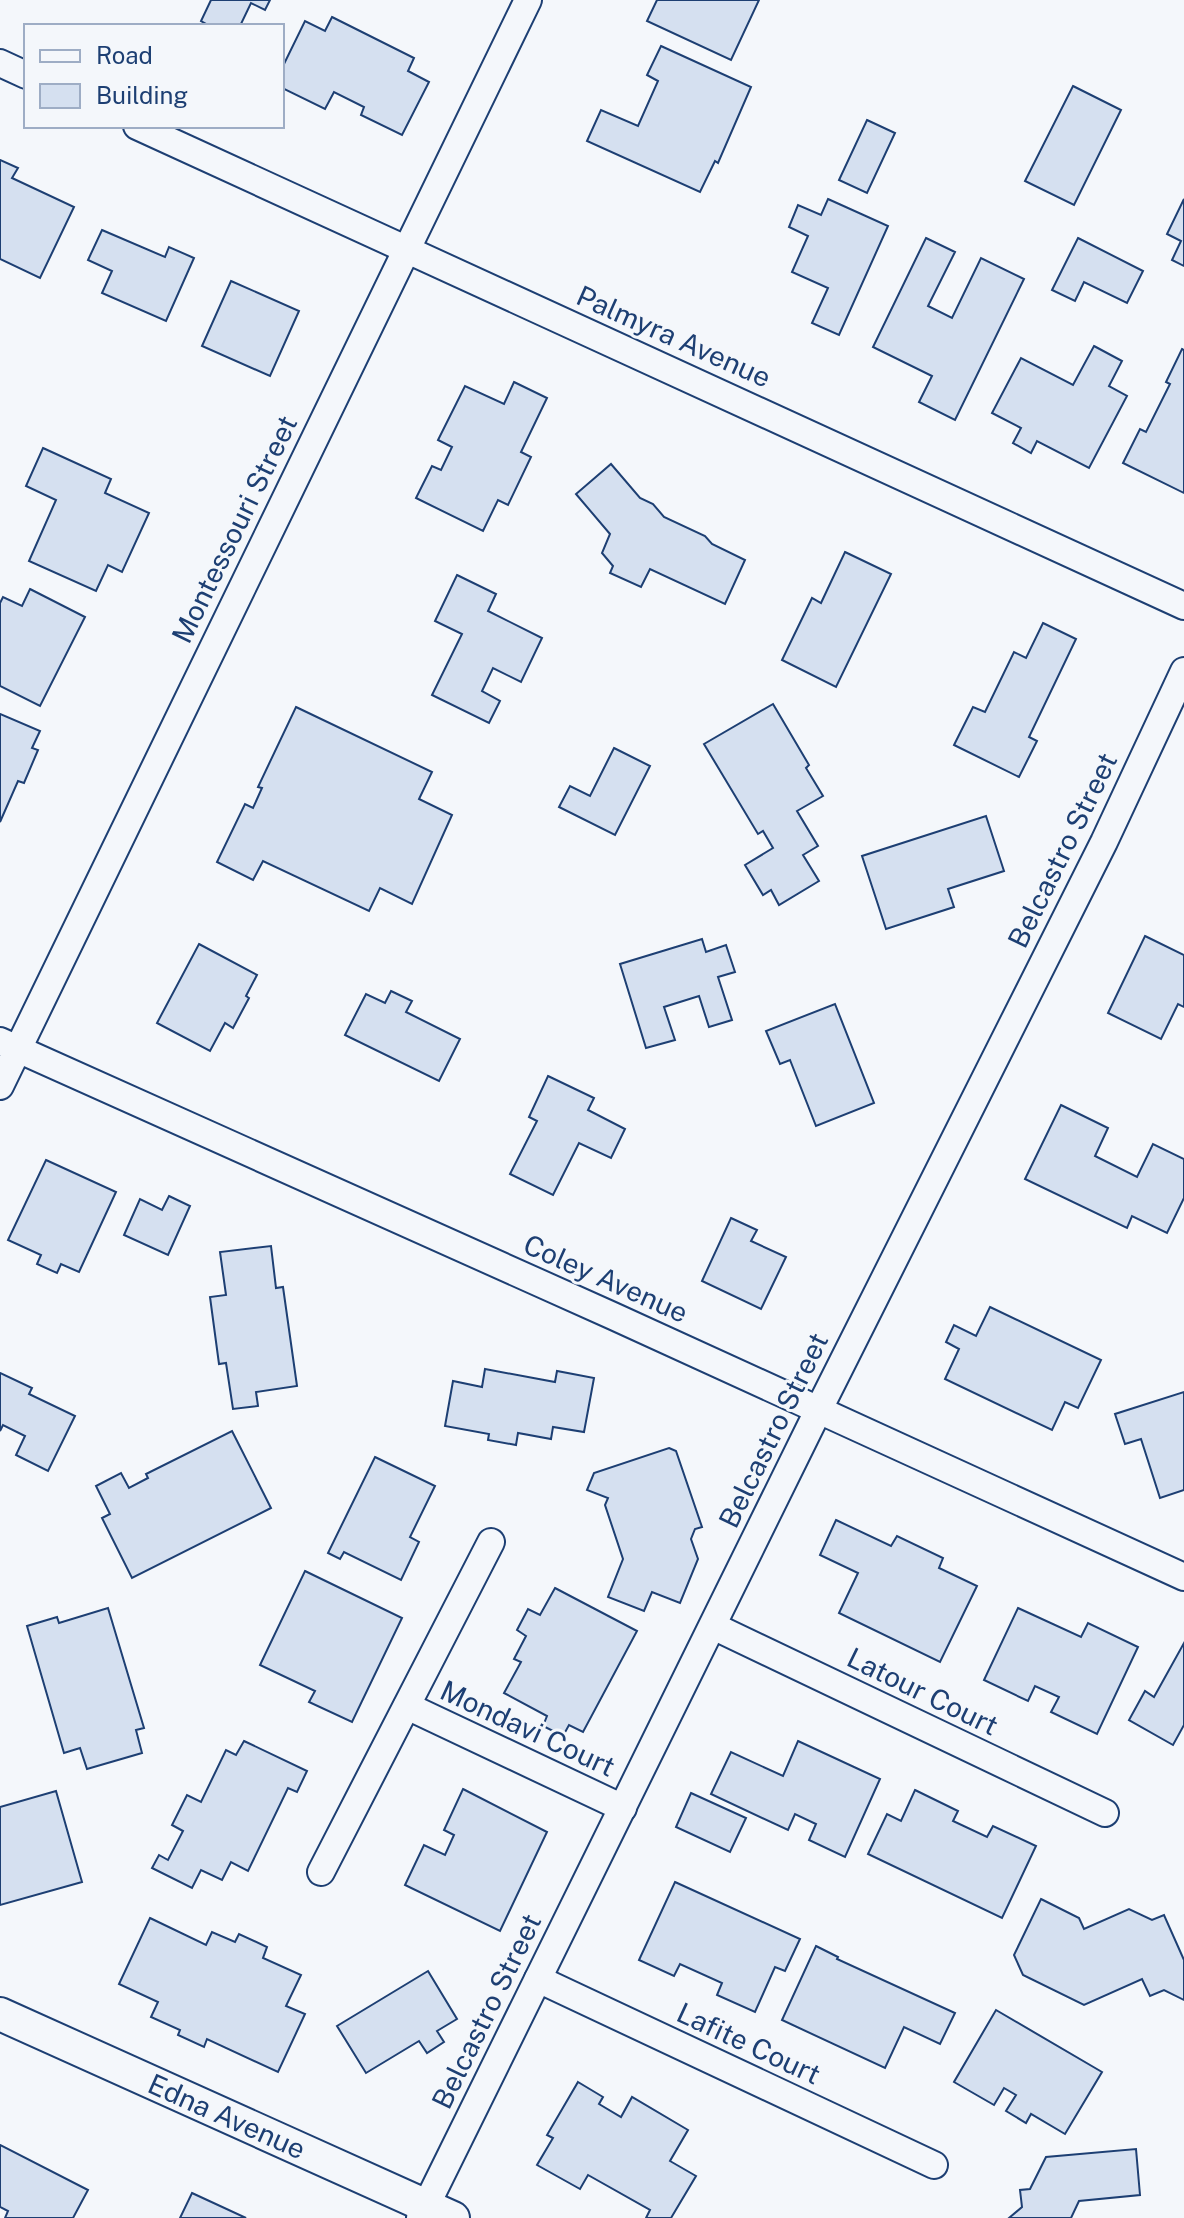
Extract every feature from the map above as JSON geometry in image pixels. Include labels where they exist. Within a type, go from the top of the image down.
[{"type":"street","name":"Montessouri Street","points":[[0,1086],[9,1045],[528,0]]},
{"type":"street","points":[[0,63],[24,74]]},
{"type":"street","name":"Palmyra Avenue","points":[[141,128],[1184,606]]},
{"type":"street","name":"Belcastro Street","points":[[433,2214],[538,1979],[819,1409],[1104,842],[1184,671]]},
{"type":"street","name":"Coley Avenue","points":[[9,1045],[819,1409],[1184,1577]]},
{"type":"street","name":"Mondavi Court","points":[[321,1872],[491,1542]]},
{"type":"street","name":"Latour Court","points":[[713,1626],[1105,1813]]},
{"type":"street","name":"Mondavi Court","points":[[407,1706],[623,1808]]},
{"type":"street","name":"Lafite Court","points":[[538,1979],[934,2165]]},
{"type":"street","name":"Edna Avenue","points":[[0,2014],[433,2214]]},
{"type":"building","points":[[211,0],[270,0],[265,10],[251,3],[241,24],[206,24],[201,21]]},
{"type":"building","points":[[657,0],[759,0],[731,60],[647,21]]},
{"type":"building","points":[[332,17],[414,58],[408,71],[429,82],[402,135],[361,115],[364,107],[334,92],[325,109],[284,89],[284,64],[305,21],[325,31]]},
{"type":"building","points":[[661,46],[751,87],[718,163],[715,161],[700,192],[587,141],[601,110],[638,126],[658,81],[647,75]]},
{"type":"building","points":[[1073,86],[1121,110],[1074,205],[1025,181]]},
{"type":"building","points":[[867,120],[895,133],[867,193],[839,180]]},
{"type":"building","points":[[0,160],[18,168],[12,178],[74,207],[40,278],[0,259]]},
{"type":"building","points":[[828,199],[888,226],[839,335],[812,323],[828,288],[792,272],[808,236],[789,227],[798,205],[821,215]]},
{"type":"building","points":[[1184,199],[1184,266],[1172,260],[1181,241],[1167,234]]},
{"type":"building","points":[[102,230],[165,257],[169,247],[194,258],[166,321],[102,293],[112,271],[88,260]]},
{"type":"building","points":[[926,238],[955,252],[928,306],[952,318],[981,258],[1024,279],[955,420],[919,402],[932,376],[873,347]]},
{"type":"building","points":[[1078,238],[1143,271],[1127,303],[1084,282],[1075,301],[1052,290]]},
{"type":"building","points":[[231,281],[299,311],[270,376],[202,346]]},
{"type":"building","points":[[1094,346],[1122,361],[1109,386],[1127,396],[1089,468],[1037,441],[1031,453],[1013,443],[1021,428],[992,413],[1021,358],[1073,385]]},
{"type":"building","points":[[1182,349],[1184,493],[1123,463],[1140,429],[1146,432],[1170,384],[1166,382]]},
{"type":"building","points":[[514,382],[547,398],[521,452],[531,457],[508,505],[498,500],[483,531],[416,498],[432,466],[441,470],[452,447],[438,440],[465,386],[504,404]]},
{"type":"building","points":[[43,448],[111,479],[105,493],[149,513],[122,572],[108,565],[96,591],[29,561],[56,500],[26,486]]},
{"type":"building","points":[[611,464],[640,498],[653,504],[664,517],[705,536],[712,544],[745,560],[725,604],[650,569],[641,587],[610,573],[613,566],[602,553],[610,534],[576,494]]},
{"type":"building","points":[[845,552],[891,574],[836,687],[782,660],[812,598],[821,603]]},
{"type":"building","points":[[457,575],[496,594],[488,611],[542,638],[521,682],[493,668],[482,691],[500,701],[489,723],[432,695],[462,634],[435,621]]},
{"type":"building","points":[[30,589],[85,617],[40,706],[0,686],[0,603],[3,597],[22,606]]},
{"type":"building","points":[[1043,623],[1076,639],[1029,737],[1037,741],[1019,777],[954,745],[973,707],[985,712],[1014,652],[1026,658]]},
{"type":"building","points":[[773,704],[809,765],[806,768],[823,796],[797,811],[818,846],[803,855],[819,881],[779,905],[771,890],[763,895],[745,865],[773,848],[763,831],[758,834],[704,744]]},
{"type":"building","points":[[296,707],[432,772],[419,799],[452,815],[412,904],[380,888],[369,911],[263,861],[253,880],[217,862],[245,804],[253,808],[262,788],[258,787]]},
{"type":"building","points":[[0,714],[40,731],[32,748],[38,750],[24,783],[18,781],[0,822]]},
{"type":"building","points":[[614,748],[650,766],[615,835],[559,807],[570,786],[590,796]]},
{"type":"building","points":[[986,816],[1004,871],[948,889],[954,907],[886,929],[862,856]]},
{"type":"building","points":[[1145,936],[1184,955],[1184,1007],[1178,1004],[1161,1039],[1108,1013]]},
{"type":"building","points":[[702,939],[706,952],[726,945],[735,972],[718,977],[732,1020],[709,1027],[699,996],[664,1007],[675,1040],[646,1048],[620,964]]},
{"type":"building","points":[[199,944],[257,975],[233,1028],[225,1023],[210,1051],[157,1023]]},
{"type":"building","points":[[391,991],[412,1001],[406,1012],[460,1039],[439,1081],[345,1035],[366,994],[385,1003]]},
{"type":"building","points":[[835,1004],[874,1103],[816,1126],[790,1060],[780,1064],[766,1031]]},
{"type":"building","points":[[548,1076],[594,1098],[588,1110],[625,1129],[611,1158],[579,1143],[553,1195],[510,1174],[537,1121],[529,1117]]},
{"type":"building","points":[[1061,1105],[1108,1128],[1095,1156],[1137,1177],[1153,1144],[1184,1159],[1184,1198],[1167,1233],[1132,1216],[1127,1228],[1025,1179]]},
{"type":"building","points":[[46,1160],[116,1192],[79,1272],[61,1264],[57,1273],[37,1264],[41,1255],[8,1240]]},
{"type":"building","points":[[169,1196],[190,1206],[168,1255],[124,1235],[140,1199],[162,1210]]},
{"type":"building","points":[[731,1218],[757,1230],[751,1241],[786,1257],[761,1309],[702,1281]]},
{"type":"building","points":[[271,1246],[276,1288],[283,1287],[297,1386],[256,1392],[258,1406],[233,1409],[226,1363],[219,1364],[210,1297],[226,1295],[220,1252]]},
{"type":"building","points":[[990,1307],[1101,1360],[1078,1408],[1065,1402],[1052,1430],[945,1379],[959,1349],[946,1342],[954,1325],[976,1336]]},
{"type":"building","points":[[485,1369],[555,1382],[557,1371],[594,1378],[584,1432],[553,1427],[551,1439],[518,1433],[516,1445],[488,1440],[489,1434],[445,1426],[453,1381],[482,1387]]},
{"type":"building","points":[[0,1373],[32,1388],[29,1394],[75,1416],[48,1471],[16,1455],[25,1436],[3,1425],[0,1431]]},
{"type":"building","points":[[1184,1392],[1184,1490],[1160,1498],[1141,1439],[1125,1444],[1115,1414]]},
{"type":"building","points":[[232,1431],[271,1508],[132,1578],[102,1518],[110,1514],[96,1486],[121,1473],[129,1488],[148,1478],[146,1474]]},
{"type":"building","points":[[669,1448],[676,1451],[702,1527],[695,1529],[691,1539],[698,1559],[680,1603],[652,1592],[644,1611],[608,1597],[623,1559],[605,1505],[608,1498],[587,1490],[594,1473]]},
{"type":"building","points":[[375,1457],[435,1486],[410,1537],[419,1542],[401,1580],[344,1552],[340,1559],[328,1553]]},
{"type":"building","points":[[836,1520],[891,1546],[897,1536],[943,1558],[939,1568],[977,1586],[940,1662],[839,1613],[858,1573],[820,1555]]},
{"type":"building","points":[[305,1571],[402,1618],[352,1722],[309,1702],[315,1691],[260,1665]]},
{"type":"building","points":[[555,1588],[637,1631],[583,1732],[569,1725],[563,1736],[543,1726],[547,1716],[504,1693],[521,1662],[514,1659],[526,1636],[517,1630],[528,1609],[540,1615]]},
{"type":"building","points":[[108,1608],[144,1728],[136,1730],[142,1753],[87,1769],[80,1748],[64,1753],[27,1626],[57,1617],[59,1623]]},
{"type":"building","points":[[1018,1608],[1081,1637],[1088,1623],[1138,1647],[1097,1734],[1051,1712],[1059,1697],[1035,1686],[1028,1701],[984,1680]]},
{"type":"building","points":[[1184,1643],[1184,1725],[1173,1745],[1129,1720],[1145,1691],[1154,1697]]},
{"type":"building","points":[[244,1741],[307,1771],[297,1792],[288,1788],[248,1871],[231,1862],[222,1880],[201,1870],[192,1888],[152,1868],[159,1855],[168,1860],[183,1831],[172,1825],[187,1795],[201,1802],[226,1750],[236,1755]]},
{"type":"building","points":[[798,1741],[880,1779],[845,1857],[809,1840],[816,1824],[795,1814],[788,1830],[711,1794],[731,1752],[783,1776]]},
{"type":"building","points":[[463,1789],[547,1832],[500,1931],[405,1885],[424,1845],[445,1855],[454,1835],[444,1830]]},
{"type":"building","points":[[915,1790],[958,1811],[953,1821],[987,1837],[993,1826],[1036,1846],[1002,1918],[868,1854],[887,1814],[901,1821]]},
{"type":"building","points":[[56,1791],[82,1882],[0,1905],[0,1807]]},
{"type":"building","points":[[691,1793],[746,1818],[730,1852],[676,1827]]},
{"type":"building","points":[[675,1882],[800,1939],[785,1971],[775,1967],[755,2012],[717,1995],[722,1983],[680,1964],[674,1976],[639,1960]]},
{"type":"building","points":[[1041,1899],[1079,1918],[1084,1929],[1129,1909],[1152,1920],[1164,1915],[1184,1960],[1184,2000],[1164,1990],[1150,1996],[1142,1979],[1084,2005],[1023,1975],[1014,1955]]},
{"type":"building","points":[[150,1918],[206,1945],[212,1932],[235,1942],[239,1934],[267,1947],[263,1958],[301,1975],[286,2006],[305,2014],[278,2072],[207,2039],[204,2047],[178,2035],[180,2030],[151,2017],[158,2002],[119,1984]]},
{"type":"building","points":[[816,1946],[837,1959],[955,2013],[940,2044],[904,2027],[885,2068],[782,2020]]},
{"type":"building","points":[[428,1971],[457,2019],[437,2031],[444,2042],[427,2053],[419,2041],[366,2073],[337,2026]]},
{"type":"building","points":[[996,2010],[1102,2072],[1065,2134],[1031,2114],[1026,2123],[1006,2111],[1016,2095],[1004,2088],[994,2105],[954,2082]]},
{"type":"building","points":[[578,2082],[603,2097],[599,2104],[621,2117],[632,2097],[688,2130],[670,2161],[696,2176],[671,2218],[646,2218],[650,2210],[588,2175],[580,2189],[537,2165],[553,2138],[547,2135]]},
{"type":"building","points":[[0,2145],[88,2190],[73,2218],[5,2218],[8,2211],[0,2207]]},
{"type":"building","points":[[1136,2149],[1140,2195],[1079,2201],[1071,2218],[1009,2218],[1022,2207],[1020,2190],[1030,2189],[1046,2157]]},
{"type":"building","points":[[192,2193],[246,2218],[180,2218]]}]
